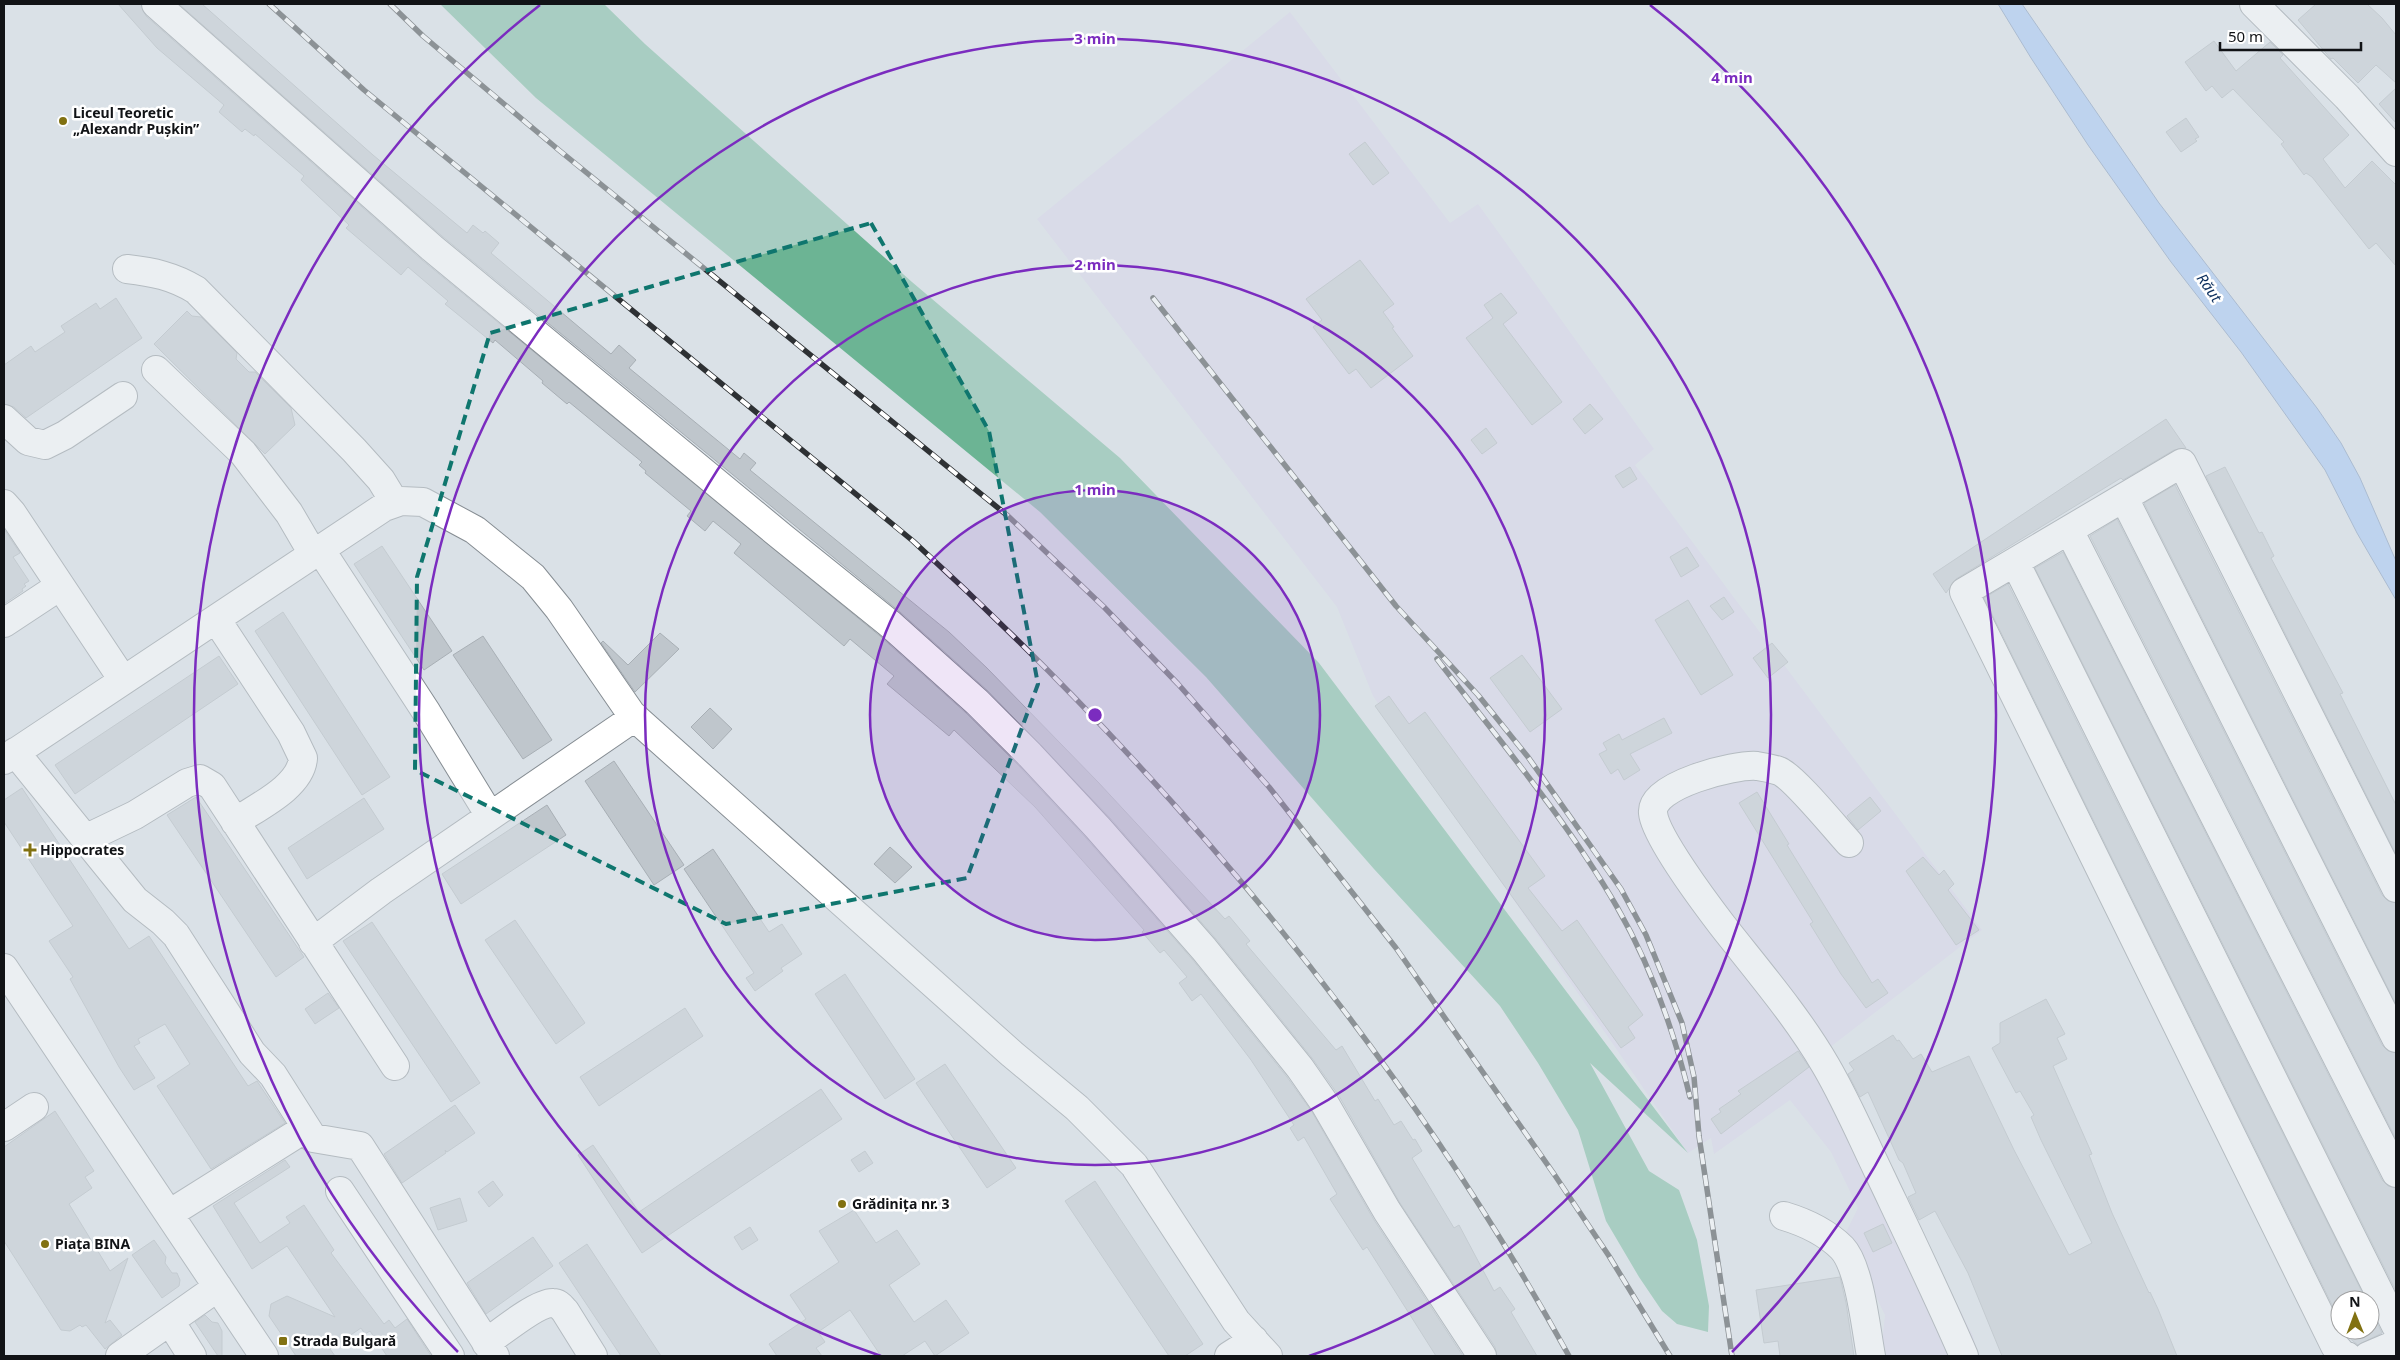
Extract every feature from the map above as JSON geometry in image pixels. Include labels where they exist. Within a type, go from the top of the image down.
[{"type":"street","points":[[156,4],[432,248],[890,624],[977,702],[1030,755],[1098,828],[1204,949],[1300,1068],[1325,1104],[1387,1211],[1482,1356]]},
{"type":"street","points":[[2254,4],[2347,97],[2396,152]]},
{"type":"street","points":[[127,269],[159,273],[177,279],[196,290],[354,450],[381,480],[394,503]]},
{"type":"street","points":[[156,370],[243,453],[290,513],[427,713],[490,816]]},
{"type":"street","points":[[4,419],[28,441],[45,445],[65,435],[123,396]]},
{"type":"street","points":[[2347,1356],[2342,1354],[2335,1346],[1964,592],[2182,463],[2396,888]]},
{"type":"street","points":[[2124,498],[2396,1038]]},
{"type":"street","points":[[593,1356],[560,1305],[554,1303],[541,1306],[491,1349],[360,1146],[316,1140],[306,1128],[273,1075],[252,1053],[176,935],[135,900],[87,838],[9,756],[384,507],[401,501],[423,502],[475,530],[533,577],[559,608],[634,717],[1012,1054],[1077,1108],[1104,1134],[1134,1165],[1230,1313],[1261,1348],[1229,1356]]},
{"type":"street","points":[[4,504],[12,513],[123,680]]},
{"type":"street","points":[[2069,530],[2396,1174]]},
{"type":"street","points":[[2015,562],[2396,1326]]},
{"type":"street","points":[[4,623],[60,586]]},
{"type":"street","points":[[216,619],[291,733],[303,758],[297,777],[289,785],[235,822]]},
{"type":"street","points":[[313,942],[348,915],[634,717]]},
{"type":"street","points":[[1849,843],[1818,808],[1781,772],[1756,766],[1713,773],[1677,785],[1658,798],[1653,805],[1652,815],[1662,836],[1690,881],[1803,1030],[1826,1067],[1935,1291],[1964,1356]]},
{"type":"street","points":[[87,838],[135,815],[187,783],[200,780],[212,786],[395,1066]]},
{"type":"street","points":[[4,968],[264,1356]]},
{"type":"street","points":[[4,1127],[34,1107]]},
{"type":"street","points":[[169,1214],[306,1128]]},
{"type":"street","points":[[340,1191],[450,1356]]},
{"type":"street","points":[[1784,1216],[1801,1221],[1842,1248],[1855,1272],[1871,1356]]},
{"type":"street","points":[[120,1356],[218,1287]]},
{"type":"street","points":[[170,1320],[185,1354]]},
{"type":"street","points":[[2368,1356],[2396,1344]]},
{"type":"highlighted area","points":[[871,223],[989,431],[1038,684],[967,878],[726,924],[415,770],[417,577],[490,333]]},
{"type":"shaded area","points":[[1290,12],[1450,223],[1478,204],[1654,449],[1635,465],[1982,930],[1829,1048],[1973,1336],[1978,1356],[1864,1356],[1882,1345],[1885,1315],[1845,1234],[1858,1208],[1831,1152],[1790,1100],[1714,1154],[1711,1138],[1688,1153],[1373,696],[1337,607],[1037,219]]},
{"type":"green space","points":[[440,4],[604,4],[645,44],[912,282],[1120,458],[1319,663],[1688,1153],[1590,1063],[1649,1171],[1679,1190],[1697,1240],[1709,1306],[1708,1332],[1677,1324],[1662,1311],[1639,1277],[1606,1221],[1578,1130],[1538,1063],[1500,1006],[1374,869],[1206,677],[1040,512],[536,98]]},
{"type":"water","name":"Răut","points":[[1998,4],[2022,4],[2159,203],[2317,408],[2341,443],[2360,478],[2396,561],[2396,600],[2357,533],[2325,470],[2241,352],[2171,262],[2088,145]]},
{"type":"building","points":[[118,4],[141,4],[146,16],[422,260],[880,636],[966,713],[1019,766],[1086,838],[1192,959],[1287,1077],[1312,1112],[1374,1220],[1463,1356],[1436,1356],[1367,1247],[1363,1250],[1330,1199],[1337,1194],[1304,1137],[1298,1141],[1290,1128],[1294,1125],[1251,1060],[1201,994],[1192,1001],[1179,983],[1187,977],[1164,950],[1160,953],[1142,932],[1144,930],[1035,807],[954,730],[949,736],[887,684],[894,676],[850,639],[844,646],[734,553],[741,544],[713,521],[705,531],[687,516],[691,511],[645,473],[646,471],[639,465],[642,462],[569,402],[567,404],[495,340],[493,343],[445,304],[448,301],[408,267],[401,275],[346,228],[349,225],[301,180],[304,176],[255,134],[254,136],[245,129],[242,132],[219,112],[224,105],[157,48]]},
{"type":"building","points":[[179,4],[202,4],[373,155],[467,233],[473,225],[483,233],[485,231],[499,243],[491,253],[611,354],[619,345],[636,360],[629,368],[740,459],[744,453],[756,463],[750,470],[949,632],[987,668],[1098,782],[1225,919],[1229,916],[1250,941],[1246,944],[1336,1050],[1342,1046],[1375,1101],[1378,1099],[1394,1125],[1401,1121],[1413,1140],[1415,1139],[1422,1151],[1412,1158],[1454,1228],[1459,1225],[1494,1291],[1500,1287],[1515,1309],[1511,1312],[1537,1356],[1497,1356],[1495,1347],[1400,1203],[1339,1096],[1312,1058],[1216,939],[1110,818],[988,691],[900,612],[442,236]]},
{"type":"building","points":[[2316,4],[2367,4],[2382,18],[2396,35],[2396,83],[2376,65],[2358,83],[2333,58],[2331,59],[2298,20]]},
{"type":"building","points":[[2214,41],[2236,71],[2270,42],[2283,55],[2280,58],[2349,135],[2323,159],[2345,188],[2372,161],[2396,185],[2396,266],[2376,243],[2369,249],[2312,177],[2306,173],[2304,175],[2281,144],[2284,142],[2233,89],[2222,98],[2212,86],[2206,91],[2185,62]]},
{"type":"building","points":[[2396,88],[2396,123],[2379,104]]},
{"type":"building","points":[[2186,118],[2199,137],[2195,139],[2197,141],[2181,152],[2166,132]]},
{"type":"building","points":[[1365,142],[1389,173],[1373,185],[1349,154]]},
{"type":"building","points":[[1360,260],[1394,304],[1383,312],[1394,327],[1392,328],[1413,356],[1371,388],[1356,369],[1349,374],[1313,327],[1322,320],[1306,299]]},
{"type":"building","points":[[1501,293],[1517,313],[1503,324],[1562,402],[1532,425],[1466,338],[1493,318],[1484,305]]},
{"type":"building","points":[[116,298],[142,338],[26,418],[14,407],[4,404],[4,365],[31,346],[35,352],[65,332],[61,326],[96,303],[100,309]]},
{"type":"building","points":[[187,311],[192,316],[201,317],[237,353],[236,359],[249,372],[255,372],[291,408],[295,425],[265,454],[154,344]]},
{"type":"building","points":[[1590,404],[1603,419],[1585,434],[1573,419]]},
{"type":"building","points":[[2166,419],[2186,448],[2174,450],[2123,480],[2121,478],[1956,579],[1946,593],[1933,574]]},
{"type":"building","points":[[1486,428],[1497,443],[1482,454],[1471,440]]},
{"type":"building","points":[[1630,467],[1637,479],[1623,488],[1615,476]]},
{"type":"building","points":[[2225,467],[2259,533],[2262,532],[2274,556],[2271,558],[2343,693],[2340,694],[2396,805],[2396,854],[2206,476]]},
{"type":"building","points":[[2175,485],[2382,895],[2388,901],[2396,903],[2396,1004],[2144,503]]},
{"type":"building","points":[[2117,519],[2382,1045],[2388,1051],[2396,1053],[2396,1139],[2090,536]]},
{"type":"building","points":[[4,529],[20,553],[13,557],[29,581],[24,584],[26,586],[22,589],[23,591],[4,604]]},
{"type":"building","points":[[382,546],[452,651],[424,670],[354,564]]},
{"type":"building","points":[[1687,547],[1699,566],[1681,577],[1670,557]]},
{"type":"building","points":[[2063,552],[2382,1180],[2388,1186],[2396,1188],[2396,1291],[2035,568]]},
{"type":"building","points":[[2008,584],[2361,1290],[2330,1290],[2330,1301],[1984,598]]},
{"type":"building","points":[[1724,597],[1734,612],[1722,620],[1710,606]]},
{"type":"building","points":[[1688,600],[1733,675],[1701,695],[1655,620]]},
{"type":"building","points":[[283,612],[390,777],[362,795],[255,631]]},
{"type":"building","points":[[660,633],[679,649],[635,692],[601,643],[603,641],[628,665]]},
{"type":"building","points":[[483,636],[552,740],[523,759],[453,655]]},
{"type":"building","points":[[1772,643],[1788,662],[1768,678],[1753,658]]},
{"type":"building","points":[[1522,655],[1562,709],[1530,732],[1490,678]]},
{"type":"building","points":[[219,656],[238,684],[75,794],[55,765]]},
{"type":"building","points":[[1389,696],[1409,724],[1425,712],[1545,876],[1528,888],[1562,931],[1577,920],[1643,1015],[1628,1027],[1635,1038],[1621,1048],[1375,706]]},
{"type":"building","points":[[710,708],[732,729],[713,749],[691,727]]},
{"type":"building","points":[[1664,718],[1672,733],[1630,754],[1640,770],[1624,780],[1618,769],[1611,774],[1599,754],[1607,750],[1603,743],[1619,734],[1622,740]]},
{"type":"building","points":[[614,761],[684,865],[654,885],[585,781]]},
{"type":"building","points":[[22,788],[129,949],[149,936],[248,1086],[257,1081],[285,1123],[211,1169],[157,1086],[190,1064],[165,1024],[138,1039],[140,1043],[134,1046],[155,1078],[134,1090],[119,1067],[70,979],[73,977],[49,941],[73,926],[4,822],[4,800]]},
{"type":"building","points":[[1757,792],[1789,844],[1787,845],[1872,983],[1878,979],[1888,993],[1866,1008],[1841,974],[1810,924],[1813,922],[1739,803]]},
{"type":"building","points":[[196,797],[304,957],[276,977],[167,815]]},
{"type":"building","points":[[1870,797],[1881,811],[1858,830],[1847,816]]},
{"type":"building","points":[[364,798],[384,829],[307,879],[288,848]]},
{"type":"building","points":[[547,805],[566,835],[461,904],[442,874]]},
{"type":"building","points":[[890,847],[912,867],[895,883],[874,864]]},
{"type":"building","points":[[713,849],[769,932],[782,924],[802,954],[781,968],[783,971],[755,991],[746,978],[754,973],[684,869]]},
{"type":"building","points":[[1923,857],[1939,875],[1944,870],[1954,884],[1948,890],[1979,930],[1956,945],[1906,871]]},
{"type":"building","points":[[515,920],[585,1023],[556,1044],[485,940]]},
{"type":"building","points":[[372,922],[480,1083],[451,1102],[343,941]]},
{"type":"building","points":[[845,974],[915,1079],[885,1099],[815,994]]},
{"type":"building","points":[[328,993],[339,1008],[315,1024],[305,1009]]},
{"type":"building","points":[[2046,999],[2065,1034],[2057,1038],[2067,1059],[2053,1066],[2092,1154],[2089,1155],[2112,1213],[2158,1309],[2177,1356],[2002,1356],[1968,1273],[1935,1211],[1919,1220],[1908,1197],[1916,1193],[1903,1163],[1899,1160],[1868,1092],[1860,1097],[1848,1074],[1854,1070],[1849,1063],[1893,1035],[1913,1059],[1921,1054],[1932,1072],[1969,1056],[2014,1150],[2069,1255],[2092,1243],[2041,1140],[2031,1117],[2034,1115],[2020,1091],[2016,1093],[1992,1048],[2000,1043],[2000,1023]]},
{"type":"building","points":[[685,1008],[703,1036],[599,1106],[580,1077]]},
{"type":"building","points":[[1798,1051],[1809,1067],[1721,1134],[1711,1119],[1721,1112],[1719,1109],[1741,1094],[1738,1091]]},
{"type":"building","points":[[945,1064],[1016,1168],[987,1188],[916,1083]]},
{"type":"building","points":[[821,1089],[842,1119],[642,1253],[578,1155],[593,1145],[639,1212]]},
{"type":"building","points":[[455,1105],[475,1133],[447,1152],[445,1150],[446,1153],[402,1183],[384,1154]]},
{"type":"building","points":[[55,1111],[94,1171],[85,1177],[92,1188],[69,1204],[110,1271],[128,1258],[105,1323],[110,1320],[122,1335],[105,1349],[86,1325],[82,1327],[80,1325],[70,1331],[61,1330],[4,1241],[4,1147]]},
{"type":"building","points":[[865,1151],[873,1163],[859,1172],[851,1160]]},
{"type":"building","points":[[285,1160],[290,1167],[234,1203],[260,1243],[290,1223],[286,1217],[304,1205],[334,1250],[331,1253],[384,1324],[389,1320],[395,1328],[407,1319],[431,1356],[387,1356],[370,1331],[365,1334],[361,1328],[330,1349],[335,1356],[296,1356],[269,1316],[271,1304],[287,1296],[335,1317],[287,1246],[252,1269],[213,1206]]},
{"type":"building","points":[[493,1181],[503,1195],[489,1207],[478,1192]]},
{"type":"building","points":[[1095,1181],[1203,1344],[1185,1356],[1169,1356],[1065,1201]]},
{"type":"building","points":[[460,1198],[467,1221],[438,1230],[430,1208]]},
{"type":"building","points":[[854,1210],[876,1243],[897,1230],[920,1264],[889,1285],[914,1322],[946,1300],[969,1333],[935,1356],[925,1341],[902,1356],[881,1356],[850,1310],[818,1332],[825,1342],[816,1348],[822,1356],[777,1356],[769,1344],[806,1319],[790,1295],[839,1262],[819,1231]]},
{"type":"building","points":[[1883,1224],[1892,1243],[1873,1252],[1864,1233]]},
{"type":"building","points":[[750,1227],[758,1240],[742,1250],[734,1237]]},
{"type":"building","points":[[533,1237],[553,1266],[486,1314],[467,1283]]},
{"type":"building","points":[[154,1240],[166,1257],[165,1263],[172,1273],[177,1273],[180,1280],[179,1286],[162,1298],[132,1255]]},
{"type":"building","points":[[587,1244],[661,1356],[621,1356],[559,1263]]},
{"type":"building","points":[[1840,1277],[1854,1356],[1780,1356],[1778,1341],[1764,1343],[1756,1290]]},
{"type":"building","points":[[205,1315],[212,1322],[218,1323],[222,1331],[222,1356],[218,1356],[195,1322]]},
{"type":"building","points":[[2352,1340],[2368,1340],[2358,1345]]},
{"type":"railway","points":[[269,4],[364,90],[913,541],[1009,631],[1101,725],[1190,822],[1274,922],[1355,1025],[1431,1132],[1503,1242],[1569,1356]]},
{"type":"railway","points":[[390,4],[423,36],[560,151],[1008,516],[1104,607],[1178,684],[1269,787],[1396,948],[1554,1174],[1609,1256],[1670,1356]]},
{"type":"railway","points":[[1153,298],[1396,606],[1478,695],[1528,757],[1621,889],[1646,935],[1682,1023],[1694,1077],[1699,1136],[1732,1356]]},
{"type":"railway","points":[[1437,659],[1554,811],[1617,907],[1640,952],[1660,999],[1677,1048],[1690,1097]]},
{"type":"place","name":"Liceul Teoretic „Alexandr Pușkin”","points":[[63,121]]},
{"type":"place","name":"Hippocrates","points":[[30,850]]},
{"type":"place","name":"Grădinița nr. 3","points":[[842,1204]]},
{"type":"place","name":"Piața BINA","points":[[45,1244]]},
{"type":"place","name":"Strada Bulgară","points":[[283,1341]]}]
